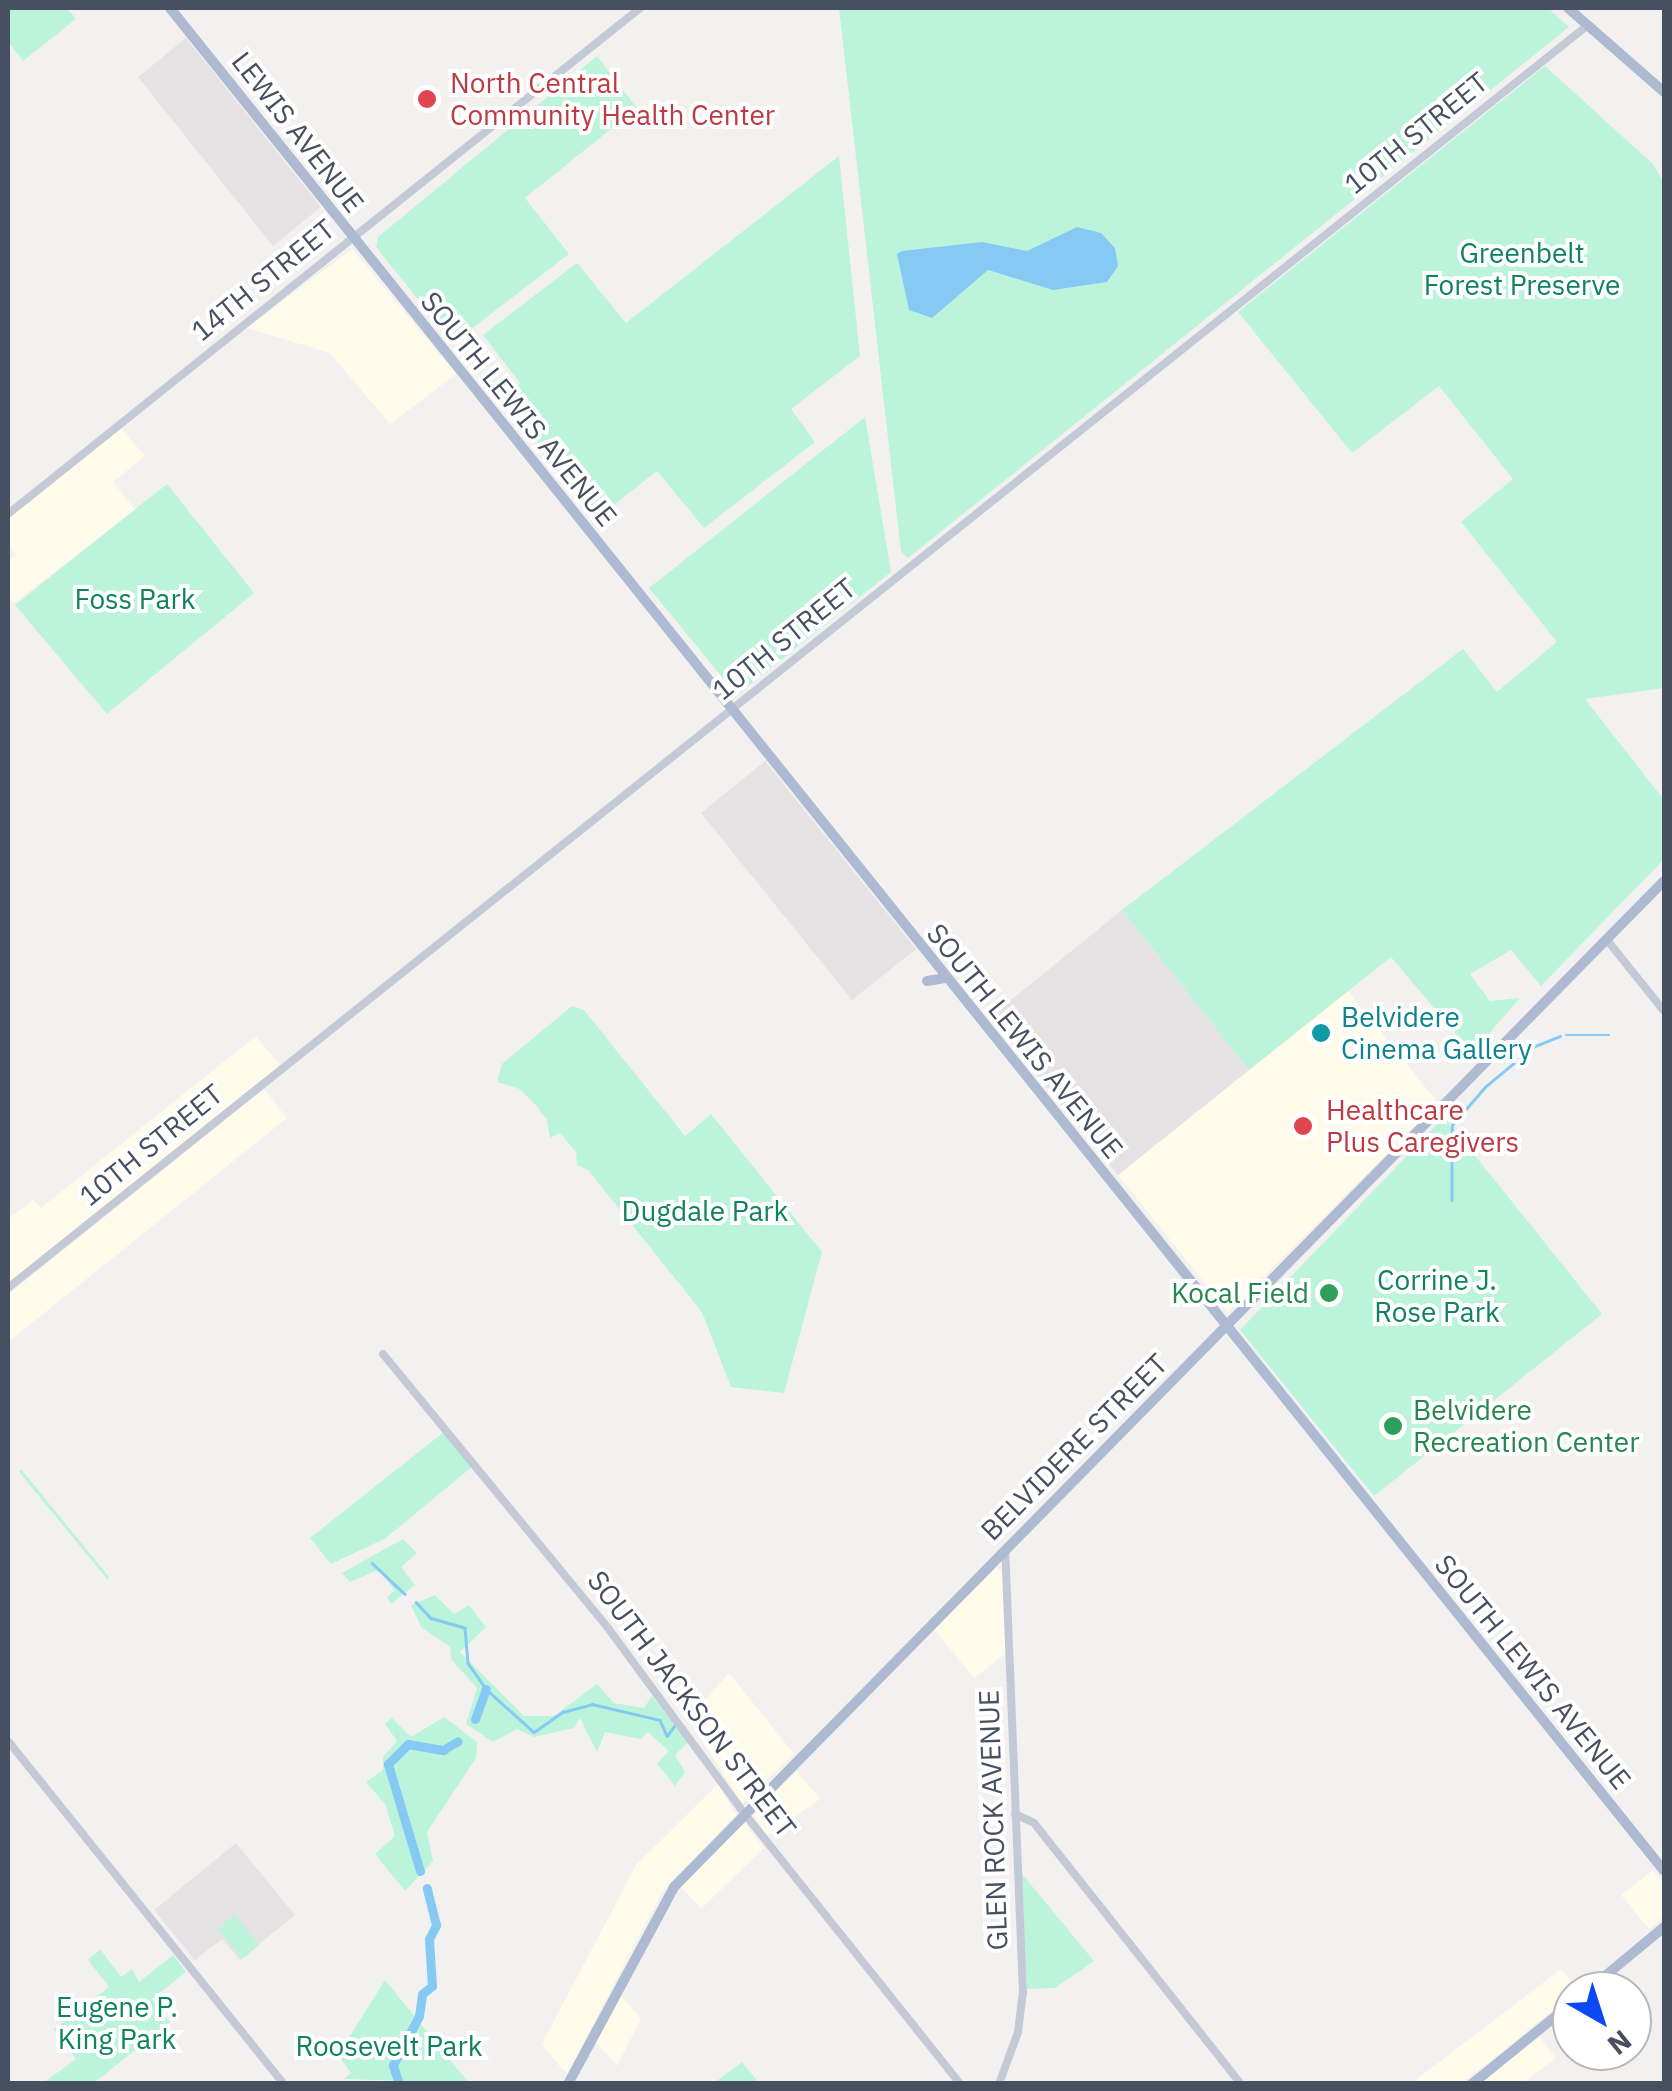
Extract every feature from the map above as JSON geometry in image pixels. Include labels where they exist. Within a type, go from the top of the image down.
[{"type":"main road","name":"LEWIS AVENUE","points":[[170,8],[353,237]]},
{"type":"main road","points":[[1568,8],[1664,92]]},
{"type":"main road","name":"SOUTH LEWIS AVENUE","points":[[353,237],[1664,1871]]},
{"type":"main road","name":"BELVIDERE STREET","points":[[568,2084],[661,1902],[1664,881]]},
{"type":"main road","points":[[927,981],[946,978]]},
{"type":"main road","points":[[1611,1971],[1664,1928]]},
{"type":"main road","points":[[1472,2084],[1552,2019]]},
{"type":"street","name":"14TH STREET","points":[[8,514],[640,8]]},
{"type":"street","name":"10TH STREET","points":[[8,1288],[1588,25]]},
{"type":"street","points":[[1607,940],[1664,1011]]},
{"type":"street","name":"SOUTH JACKSON STREET","points":[[383,1354],[688,1730],[744,1814],[960,2084]]},
{"type":"street","name":"GLEN ROCK AVENUE","points":[[999,2084],[1022,2013],[1004,1550]]},
{"type":"street","points":[[8,1741],[284,2084]]},
{"type":"street","points":[[1015,1814],[1034,1824],[1241,2084]]},
{"type":"shaded area","points":[[186,38],[321,207],[273,246],[138,77]]},
{"type":"shaded area","points":[[352,249],[456,374],[390,424],[330,353],[247,328]]},
{"type":"shaded area","points":[[121,428],[145,456],[113,482],[135,510],[14,603],[8,595],[8,562],[16,555],[8,545],[8,519]]},
{"type":"shaded area","points":[[765,761],[916,949],[852,1000],[701,813]]},
{"type":"shaded area","points":[[1122,910],[1249,1070],[1118,1175],[990,1017]]},
{"type":"shaded area","points":[[1348,991],[1438,1103],[1228,1312],[1118,1175]]},
{"type":"shaded area","points":[[256,1036],[280,1065],[8,1283],[8,1219],[33,1200],[41,1208]]},
{"type":"shaded area","points":[[264,1089],[287,1118],[8,1342],[8,1295]]},
{"type":"shaded area","points":[[996,1568],[1003,1572],[1006,1653],[974,1678],[934,1629]]},
{"type":"shaded area","points":[[729,1673],[794,1754],[742,1803],[688,1719]]},
{"type":"shaded area","points":[[796,1770],[820,1799],[767,1836],[753,1814]]},
{"type":"shaded area","points":[[718,1784],[736,1815],[662,1892],[568,2072],[542,2044],[636,1865]]},
{"type":"shaded area","points":[[744,1823],[764,1848],[701,1909],[681,1887]]},
{"type":"shaded area","points":[[236,1843],[295,1915],[240,1960],[222,1939],[195,1960],[154,1910]]},
{"type":"shaded area","points":[[1653,1870],[1664,1885],[1664,1916],[1649,1929],[1621,1895]]},
{"type":"shaded area","points":[[1552,1976],[1552,2011],[1462,2083],[1412,2083]]},
{"type":"shaded area","points":[[620,1994],[641,2019],[617,2066],[595,2041]]},
{"type":"shaded area","points":[[1539,2037],[1552,2053],[1552,2061],[1523,2083],[1481,2083]]},
{"type":"green space","points":[[8,8],[67,8],[76,19],[23,61],[8,41]]},
{"type":"green space","name":"Greenbelt Forest Preserve","points":[[839,8],[1548,8],[1569,27],[908,558],[901,552]]},
{"type":"green space","points":[[597,56],[637,108],[525,198],[569,254],[453,343],[376,247],[378,237]]},
{"type":"green space","name":"Greenbelt Forest Preserve","points":[[1545,66],[1653,164],[1664,183],[1664,688],[1585,699],[1664,800],[1664,859],[1541,986],[1511,950],[1470,974],[1490,1001],[1520,998],[1472,1053],[1391,957],[1249,1070],[1122,910],[1463,649],[1497,692],[1557,642],[1461,522],[1513,479],[1439,386],[1352,453],[1238,312]]},
{"type":"green space","points":[[839,156],[860,356],[791,409],[815,442],[704,528],[657,471],[596,519],[500,399],[520,383],[483,335],[577,263],[626,323]]},
{"type":"green space","points":[[865,417],[891,572],[737,695],[649,588]]},
{"type":"green space","name":"Foss Park","points":[[167,484],[254,593],[107,714],[15,605]]},
{"type":"green space","name":"Dugdale Park","points":[[572,1006],[584,1010],[685,1136],[711,1114],[822,1252],[784,1393],[731,1387],[702,1312],[588,1170],[577,1165],[576,1152],[560,1133],[550,1138],[547,1120],[536,1105],[520,1089],[497,1082],[502,1064]]},
{"type":"green space","name":"Corrine J. Rose Park","points":[[1444,1117],[1602,1314],[1374,1496],[1240,1330]]},
{"type":"green space","points":[[444,1432],[473,1466],[386,1538],[331,1564],[310,1538]]},
{"type":"green space","points":[[21,1469],[109,1577],[108,1580],[19,1472]]},
{"type":"green space","points":[[403,1539],[417,1553],[401,1567],[415,1585],[391,1604],[387,1597],[395,1590],[378,1570],[350,1582],[342,1573]]},
{"type":"green space","points":[[435,1595],[454,1614],[469,1605],[486,1627],[460,1652],[524,1716],[554,1716],[597,1684],[614,1703],[644,1708],[652,1696],[688,1742],[675,1755],[685,1772],[675,1786],[657,1764],[669,1751],[648,1732],[640,1739],[605,1732],[597,1752],[580,1718],[574,1728],[534,1737],[517,1729],[493,1742],[466,1724],[477,1688],[451,1659],[450,1647],[421,1627],[411,1605]]},
{"type":"green space","points":[[444,1717],[477,1742],[476,1758],[427,1832],[433,1861],[405,1891],[375,1854],[395,1836],[385,1804],[366,1782],[383,1770],[383,1757],[397,1741],[385,1724],[392,1718],[411,1737]]},
{"type":"green space","points":[[1022,1874],[1094,1961],[1055,1988],[1027,1989]]},
{"type":"green space","points":[[235,1915],[259,1945],[242,1959],[218,1929]]},
{"type":"green space","name":"Eugene P. King Park","points":[[100,1949],[121,1977],[132,1969],[139,1982],[173,1955],[186,1972],[152,1999],[170,2022],[94,2083],[43,2083],[76,2059],[54,2029],[109,1987],[88,1960]]},
{"type":"green space","name":"Roosevelt Park","points":[[385,1980],[469,2083],[344,2079],[351,2073],[338,2055]]},
{"type":"green space","points":[[742,2062],[759,2083],[714,2083]]},
{"type":"water","points":[[1077,227],[1101,233],[1115,248],[1118,266],[1107,282],[1053,290],[988,270],[932,318],[909,310],[897,254],[902,251],[982,242],[1027,251]]},
{"type":"waterway","points":[[1566,1035],[1609,1035]]},
{"type":"waterway","points":[[1451,1153],[1452,1125],[1485,1087],[1533,1047],[1560,1036]]},
{"type":"waterway","points":[[1452,1159],[1452,1200]]},
{"type":"waterway","points":[[372,1563],[405,1594]]},
{"type":"waterway","points":[[416,1602],[431,1618],[465,1628],[468,1663],[486,1689],[534,1732],[563,1712],[592,1704],[660,1720],[667,1736],[674,1726]]},
{"type":"waterway","points":[[475,1719],[486,1689]]},
{"type":"waterway","points":[[420,1871],[388,1764],[408,1744],[443,1750],[458,1741]]},
{"type":"waterway","points":[[399,2084],[393,2065],[419,2016],[422,1994],[432,1986],[429,1939],[436,1925],[427,1888]]},
{"type":"place","name":"North Central Community Health Center","points":[[427,99]]},
{"type":"place","name":"Belvidere Cinema Gallery","points":[[1321,1033]]},
{"type":"place","name":"Healthcare Plus Caregivers","points":[[1303,1126]]},
{"type":"place","name":"Kocal Field","points":[[1329,1293]]},
{"type":"place","name":"Belvidere Recreation Center","points":[[1393,1426]]}]
